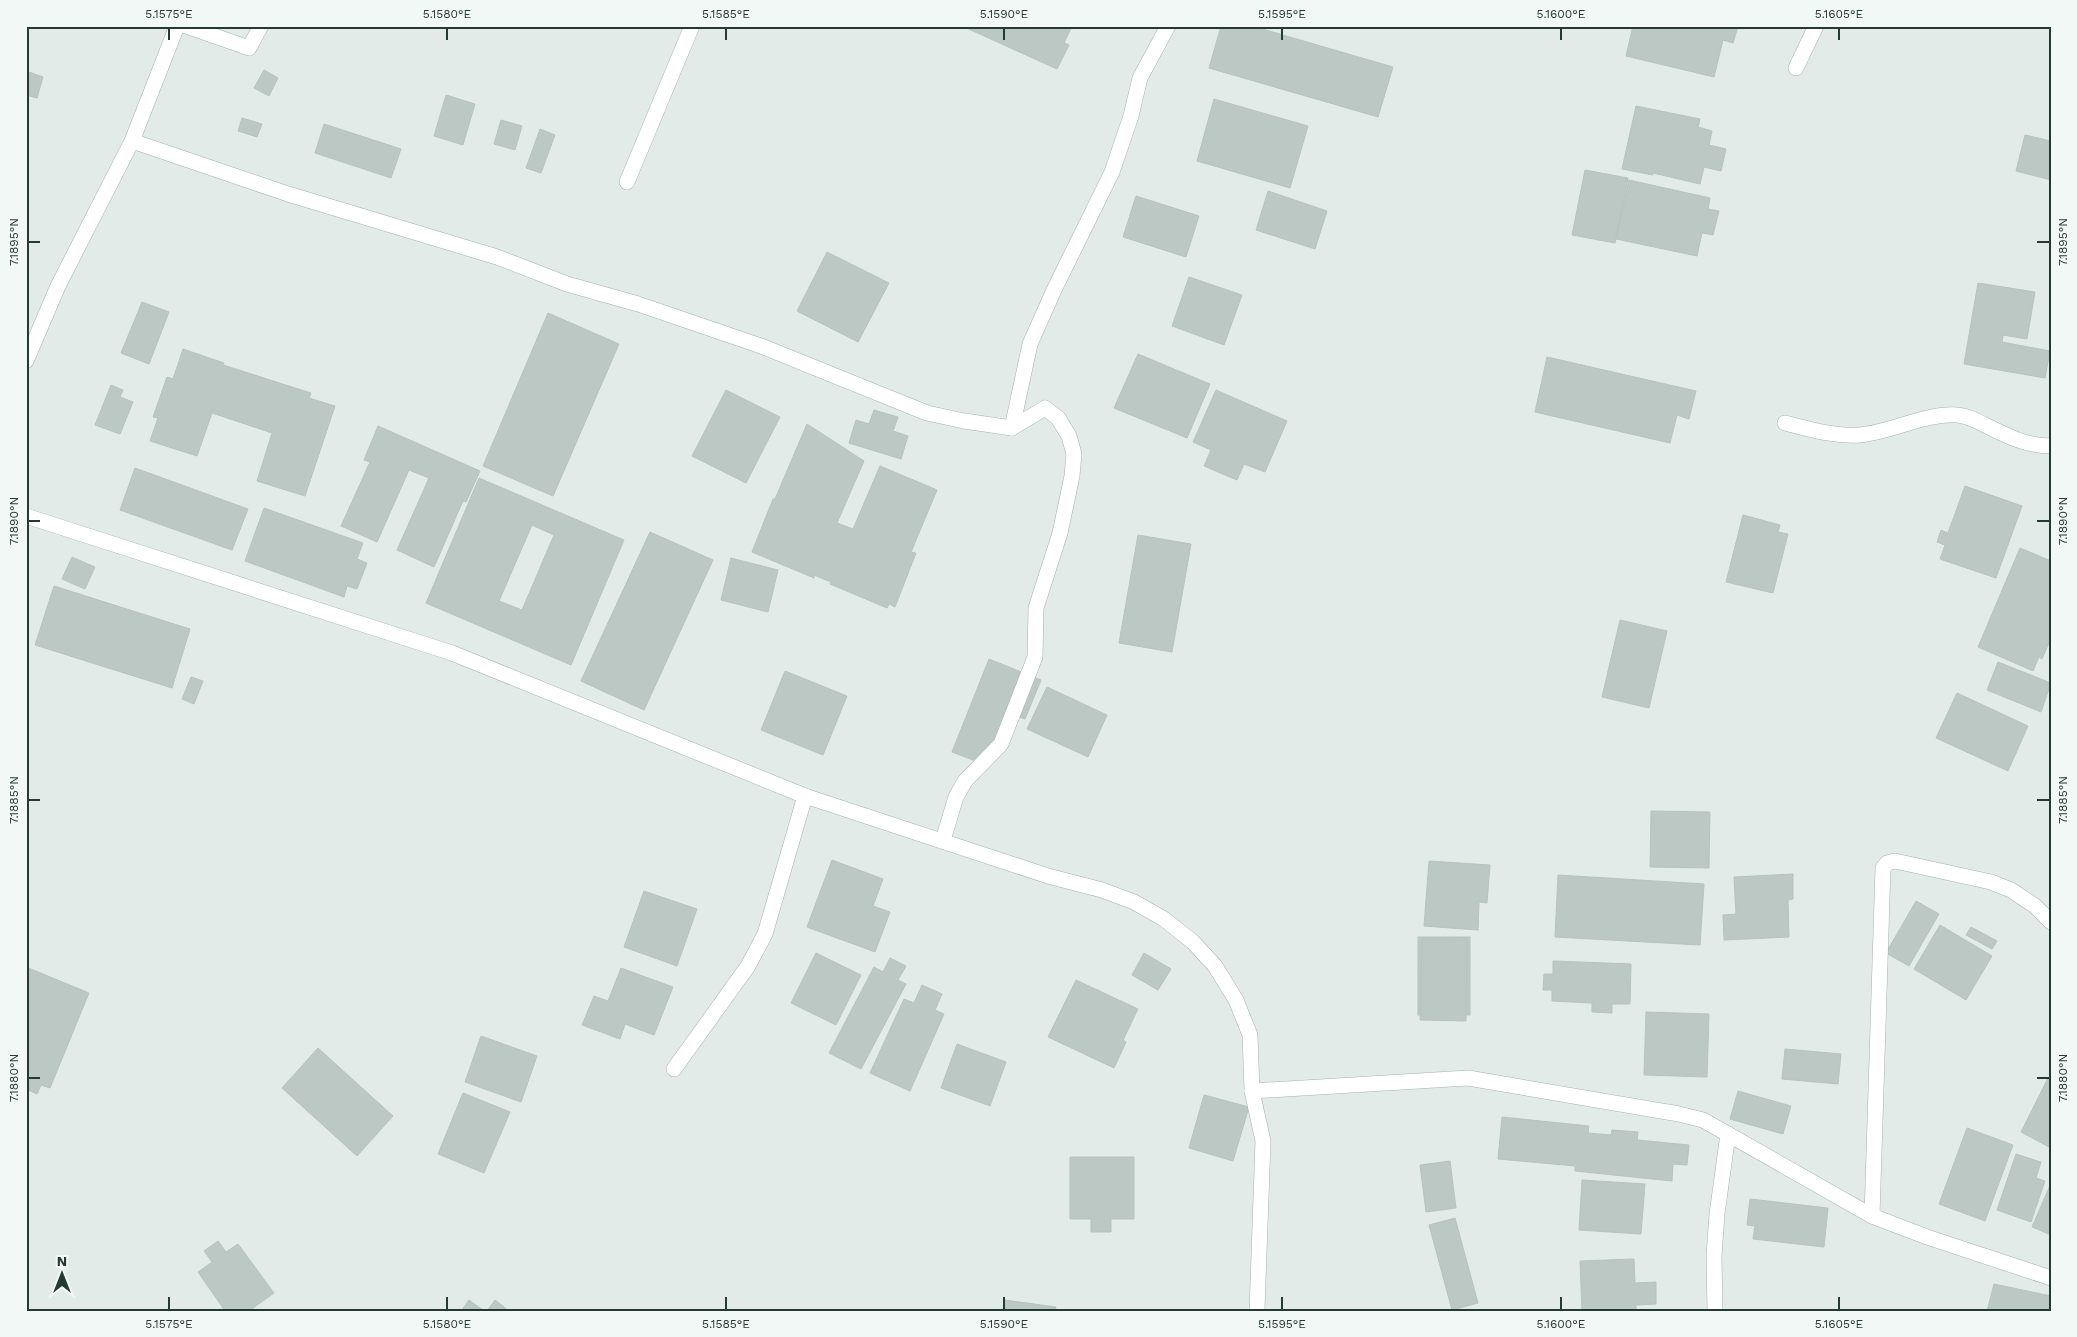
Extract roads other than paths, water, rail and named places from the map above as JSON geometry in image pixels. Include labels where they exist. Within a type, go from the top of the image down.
[{"type":"street","points":[[26,361],[58,286],[132,141],[177,26]]},
{"type":"street","points":[[186,26],[249,48],[262,26]]},
{"type":"street","points":[[627,182],[692,26]]},
{"type":"street","points":[[1012,428],[1030,344],[1054,290],[1112,172],[1131,116],[1140,78],[1168,26]]},
{"type":"street","points":[[1796,68],[1816,26]]},
{"type":"street","points":[[132,141],[288,194],[497,257],[567,284],[638,304],[761,346],[926,413],[1012,428],[1045,408],[1058,418],[1069,436],[1074,454],[1072,476],[1060,533],[1036,608],[1035,657],[1001,744],[965,781],[956,797],[943,840]]},
{"type":"street","points":[[1784,423],[1834,434],[1860,435],[1938,417],[1958,415],[1973,419],[2013,438],[2038,446],[2051,446]]},
{"type":"street","points":[[26,516],[452,653],[805,796],[1048,876],[1102,890],[1134,902],[1164,920],[1193,942],[1215,966],[1236,1000],[1250,1035],[1252,1091],[1263,1141],[1257,1311]]},
{"type":"street","points":[[674,1070],[748,966],[764,934],[805,796]]},
{"type":"street","points":[[1872,1216],[1882,868],[1887,863],[1895,861],[1990,882],[2011,890],[2035,906],[2051,922]]},
{"type":"street","points":[[1252,1091],[1468,1078],[1679,1114],[1703,1120],[1872,1216],[1927,1237],[2051,1278]]},
{"type":"street","points":[[1715,1311],[1714,1256],[1716,1222],[1728,1134]]}]
